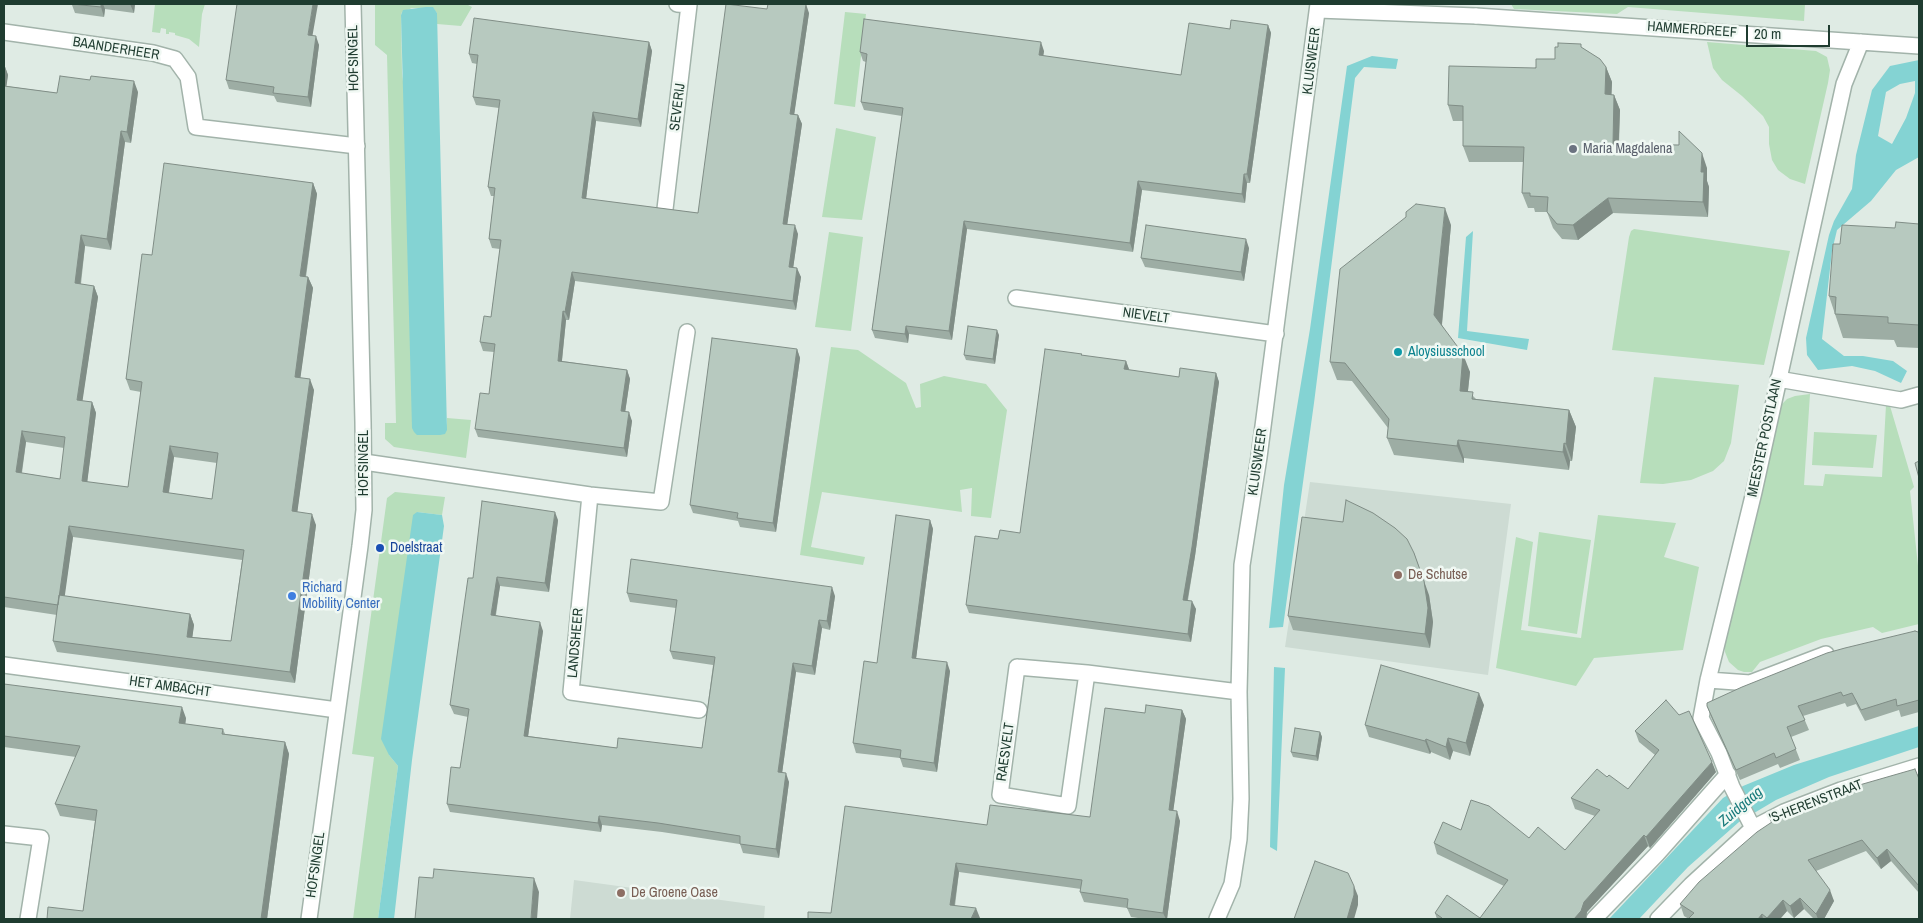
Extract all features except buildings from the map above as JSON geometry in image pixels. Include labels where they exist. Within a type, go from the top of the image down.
[{"type":"street","name":"HOFSINGEL","points":[[309,919],[364,510],[353,4]]},
{"type":"street","name":"SEVERIJ","points":[[665,209],[683,5]]},
{"type":"street","name":"HAMMERDREEF","points":[[1318,7],[1469,12],[1919,46]]},
{"type":"street","name":"KLUISWEER","points":[[1217,919],[1232,884],[1239,839],[1241,798],[1239,692],[1242,566],[1276,334],[1318,7]]},
{"type":"street","name":"BAANDERHEER","points":[[4,32],[153,54],[175,59],[188,77],[196,127],[357,146]]},
{"type":"street","name":"MEESTER POSTLAAN","points":[[1750,824],[1701,718],[1708,680],[1754,492],[1844,84],[1861,42]]},
{"type":"street","name":"NIEVELT","points":[[1016,298],[1276,334]]},
{"type":"street","points":[[364,462],[590,495],[661,502],[688,332]]},
{"type":"street","points":[[1778,379],[1901,400],[1919,395]]},
{"type":"street","name":"LANDSHEER","points":[[590,495],[571,692],[699,710]]},
{"type":"street","points":[[1708,680],[1750,683],[1822,655],[1840,650]]},
{"type":"street","name":"HET AMBACHT","points":[[4,665],[337,710]]},
{"type":"street","name":"RAESVELT","points":[[1087,673],[1068,806],[1000,795],[1017,667],[1087,673],[1239,692]]},
{"type":"street","name":"'S-HERENSTRAAT","points":[[1658,919],[1750,824],[1841,790],[1919,766]]},
{"type":"street","points":[[1594,919],[1730,780]]},
{"type":"street","points":[[4,834],[41,838],[28,919]]},
{"type":"shaded area","name":"De Schutse","points":[[1310,482],[1511,504],[1488,675],[1285,647]]},
{"type":"shaded area","name":"De Groene Oase","points":[[574,880],[765,906],[764,919],[570,919]]},
{"type":"green space","points":[[155,4],[205,4],[202,14],[199,47],[189,39],[175,35],[175,33],[169,32],[169,34],[166,34],[166,29],[161,28],[160,33],[152,32]]},
{"type":"green space","points":[[375,4],[466,4],[472,7],[461,26],[437,24],[437,13],[433,8],[412,8],[402,12],[401,15],[402,73],[447,430],[447,418],[471,420],[466,458],[394,447],[385,439],[385,423],[396,423],[387,55],[375,45]]},
{"type":"green space","points":[[1511,4],[1805,4],[1804,21],[1628,7],[1617,14],[1514,9]]},
{"type":"green space","points":[[845,12],[866,14],[855,107],[834,104]]},
{"type":"green space","points":[[1707,42],[1816,51],[1827,57],[1830,70],[1828,83],[1805,184],[1790,179],[1778,170],[1772,160],[1769,144],[1769,127],[1763,116],[1722,80],[1713,68]]},
{"type":"green space","points":[[836,128],[876,137],[862,220],[822,217]]},
{"type":"green space","points":[[1634,229],[1790,251],[1764,365],[1612,350],[1629,237]]},
{"type":"green space","points":[[829,232],[863,237],[851,331],[815,327]]},
{"type":"green space","points":[[831,347],[858,350],[906,383],[916,408],[921,407],[920,384],[944,376],[986,384],[1007,410],[991,518],[971,516],[972,488],[960,490],[962,512],[822,492],[811,547],[865,557],[863,565],[800,555]]},
{"type":"green space","points":[[1654,377],[1739,385],[1731,443],[1724,461],[1713,471],[1691,480],[1663,484],[1640,483]]},
{"type":"green space","points":[[1810,394],[1804,485],[1823,486],[1825,474],[1882,477],[1886,405],[1890,406],[1914,487],[1910,491],[1919,575],[1919,624],[1882,633],[1873,627],[1821,639],[1760,662],[1752,672],[1744,672],[1738,670],[1729,662],[1725,652],[1725,637],[1781,405],[1787,399]]},
{"type":"green space","points":[[1814,432],[1877,435],[1873,468],[1812,465]]},
{"type":"green space","points":[[395,492],[445,497],[442,515],[417,512],[389,755],[398,766],[378,919],[353,919],[374,757],[352,754],[387,498]]},
{"type":"green space","points":[[1598,515],[1676,523],[1664,557],[1699,567],[1683,650],[1594,658],[1576,686],[1496,668],[1516,537],[1533,542],[1521,630],[1581,638]]},
{"type":"green space","points":[[1539,532],[1591,540],[1577,634],[1528,626]]},
{"type":"water","points":[[433,7],[437,13],[447,430],[445,434],[440,435],[417,435],[412,428],[401,15],[403,10]]},
{"type":"water","points":[[1372,56],[1398,59],[1396,69],[1364,67],[1355,78],[1314,403],[1283,627],[1269,628],[1284,485],[1310,329],[1347,66]]},
{"type":"water","points":[[1919,60],[1919,157],[1896,170],[1871,201],[1837,230],[1832,251],[1822,339],[1844,356],[1863,356],[1893,361],[1907,371],[1901,383],[1875,371],[1852,366],[1818,370],[1807,355],[1806,338],[1829,235],[1834,221],[1852,189],[1856,155],[1872,90],[1890,66]],"holes":[[[1915,81],[1915,93],[1906,118],[1892,144],[1878,136],[1886,92],[1900,84]]]},
{"type":"water","points":[[1473,231],[1467,331],[1529,339],[1527,350],[1458,338],[1466,237]]},
{"type":"water","points":[[417,512],[442,515],[444,526],[412,760],[394,919],[378,919],[398,766],[389,755],[381,739],[413,515]]},
{"type":"water","points":[[1274,667],[1285,668],[1277,851],[1270,847]]},
{"type":"water","name":"Zuidgaag","points":[[1919,726],[1919,747],[1829,777],[1776,800],[1739,822],[1688,867],[1639,919],[1609,919],[1723,798],[1743,786],[1794,765]]},
{"type":"place","name":"Maria Magdalena","points":[[1573,149]]},
{"type":"place","name":"Aloysiusschool","points":[[1398,352]]},
{"type":"place","name":"Doelstraat","points":[[380,548]]},
{"type":"place","name":"De Schutse","points":[[1398,575]]},
{"type":"place","name":"Richard Mobility Center","points":[[292,596]]},
{"type":"place","name":"De Groene Oase","points":[[621,893]]}]
